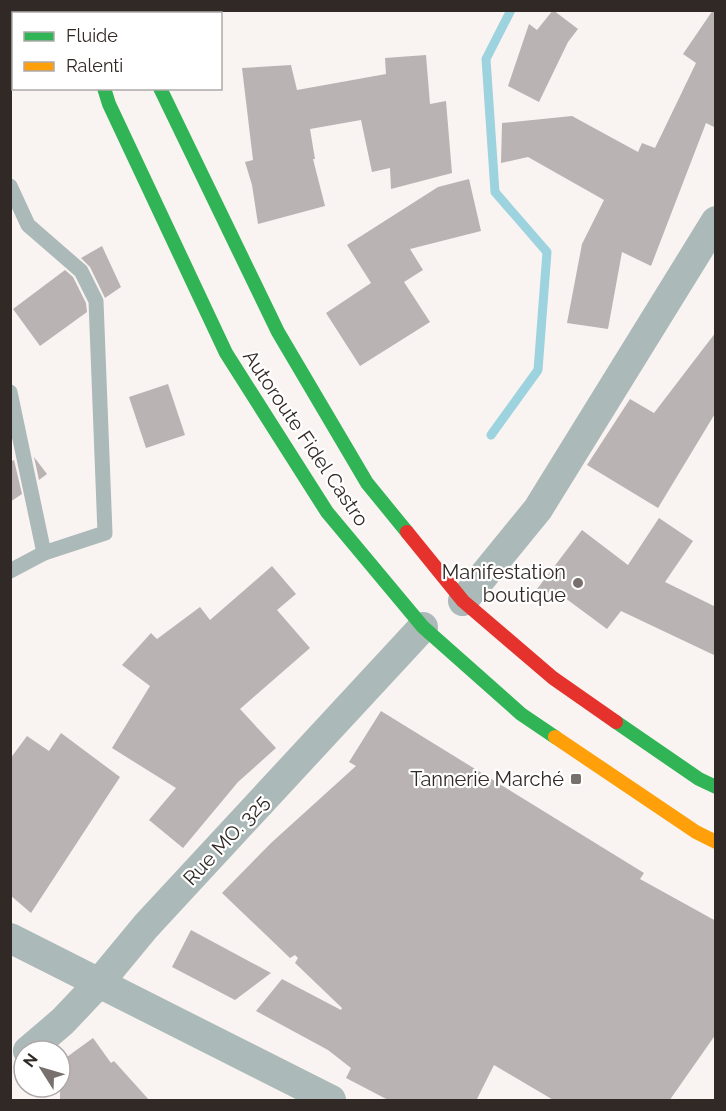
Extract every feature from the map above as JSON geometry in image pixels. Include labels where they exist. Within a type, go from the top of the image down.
[{"type":"highway","name":"Autoroute Fidel Castro","points":[[105,90],[109,104],[226,353],[327,512],[423,627],[521,714],[696,832],[716,842]]},
{"type":"highway","name":"Autoroute Fidel Castro","points":[[161,90],[278,332],[367,483],[463,601],[553,678],[699,778],[716,787]]},
{"type":"street","points":[[463,601],[538,509],[716,221]]},
{"type":"street","name":"Rue MO. 325","points":[[42,1039],[63,1021],[98,984],[146,926],[423,627]]},
{"type":"street","points":[[10,938],[331,1101]]},
{"type":"lane","points":[[10,186],[28,225],[81,271],[96,301],[105,533],[44,553],[10,571]]},
{"type":"lane","points":[[10,392],[44,553]]},
{"type":"building","points":[[553,10],[578,29],[568,42],[539,102],[508,86],[529,24],[537,30]]},
{"type":"building","points":[[713,10],[716,10],[716,128],[706,123],[651,266],[622,252],[608,329],[567,323],[582,244],[604,200],[528,157],[501,163],[502,123],[572,116],[638,152],[642,143],[655,148],[696,63],[683,54]]},
{"type":"building","points":[[426,55],[430,104],[446,101],[452,173],[391,189],[390,168],[372,172],[361,120],[310,129],[315,159],[313,159],[325,206],[258,224],[252,185],[245,162],[253,160],[242,68],[291,65],[297,90],[386,74],[385,58]]},
{"type":"building","points":[[469,179],[481,231],[410,249],[423,270],[404,282],[430,322],[360,366],[326,313],[371,283],[347,245],[438,187]]},
{"type":"building","points":[[102,246],[121,287],[105,298],[90,267],[81,258]]},
{"type":"building","points":[[65,270],[73,277],[86,303],[87,312],[40,346],[13,309]]},
{"type":"building","points":[[716,332],[716,412],[658,508],[587,465],[630,399],[654,413]]},
{"type":"building","points":[[168,384],[185,435],[146,448],[129,397]]},
{"type":"building","points":[[34,457],[47,474],[39,480]]},
{"type":"building","points":[[14,460],[22,494],[10,502],[10,462]]},
{"type":"building","points":[[659,518],[693,541],[665,582],[716,607],[716,656],[621,611],[607,629],[557,592],[534,593],[582,530],[628,565]]},
{"type":"building","points":[[272,566],[296,594],[277,610],[310,648],[240,709],[276,748],[238,782],[183,848],[149,820],[176,788],[112,748],[150,686],[122,665],[151,633],[157,639],[200,607],[210,620]]},
{"type":"building","points":[[381,711],[644,873],[640,879],[716,921],[716,1034],[669,1101],[555,1101],[494,1065],[476,1101],[390,1101],[346,1078],[351,1068],[328,1050],[256,1011],[282,979],[341,1010],[342,1008],[295,963],[298,958],[295,955],[290,958],[222,893],[271,843],[356,766],[349,762]]},
{"type":"building","points":[[61,733],[120,777],[31,913],[10,895],[10,759],[27,736],[49,751]]},
{"type":"building","points":[[191,930],[271,973],[235,1000],[172,967]]},
{"type":"building","points":[[93,1038],[111,1063],[114,1061],[150,1101],[60,1101],[60,1099],[72,1099],[72,1053]]},
{"type":"waterway","points":[[491,435],[538,370],[547,252],[495,192],[486,59],[511,10]]},
{"type":"traffic: fast","points":[[105,90],[109,104],[226,353],[327,512],[423,627],[521,714],[555,737]]},
{"type":"traffic: fast","points":[[161,90],[278,332],[367,483],[407,532]]},
{"type":"traffic: fast","points":[[616,722],[699,779],[716,787]]},
{"type":"traffic: slow","points":[[555,737],[696,832],[716,842]]},
{"type":"traffic: jam","points":[[407,532],[463,601],[553,678],[616,722]]},
{"type":"place","name":"Manifestation boutique","points":[[578,583]]},
{"type":"place","name":"Tannerie Marché","points":[[576,779]]}]
